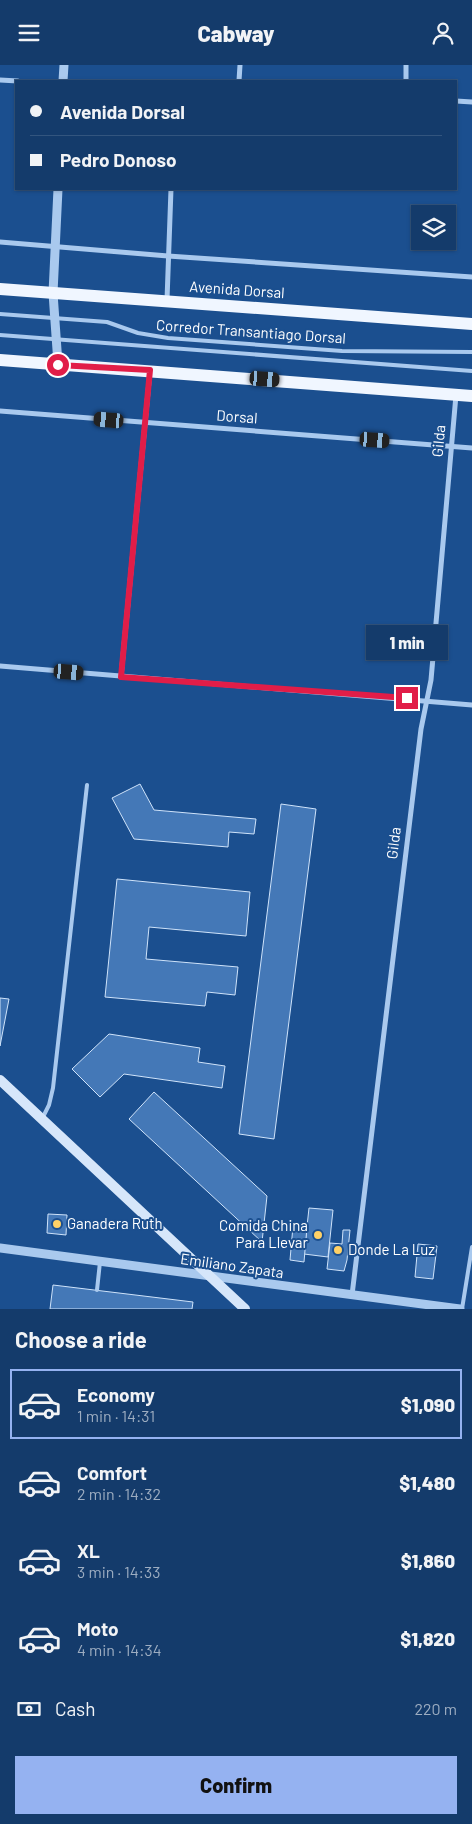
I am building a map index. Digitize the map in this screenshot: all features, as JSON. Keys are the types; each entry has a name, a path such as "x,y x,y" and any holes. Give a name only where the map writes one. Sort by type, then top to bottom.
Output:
{"main road":[{"name":"Avenida Dorsal","path":"0,289 472,324"},
{"path":"0,361 150,370 472,396"},
{"path":"0,1080 245,1309"}],"street":[{"path":"63,80 64,65"},
{"path":"239,80 240,65"},
{"path":"406,65 406,80"},
{"path":"0,80 15,81"},
{"path":"457,101 472,102"},
{"path":"58,190 53,293 58,365"},
{"path":"166,301 171,190"},
{"name":"Avenida Dorsal","path":"0,242 168,256 472,277"},
{"path":"121,677 150,370"},
{"name":"Gilda","path":"352,1295 420,739 430,680 456,394"},
{"name":"Dorsal","path":"0,411 472,448"},
{"path":"0,666 472,705"},
{"name":"Emiliano Zapata","path":"0,1249 461,1309"}],"lane":[{"name":"Corredor Transantiago Dorsal","path":"0,314 106,322 138,333 168,338 342,351 472,352"},
{"name":"Corredor Transantiago Dorsal","path":"0,335 472,371"},
{"path":"42,1119 49,1105 53,1088 87,785"},
{"path":"461,1309 472,1247"},
{"path":"97,1290 100,1262"}],"building":[{"path":"140,784 154,810 256,819 254,834 229,832 228,847 134,839 112,798"},
{"path":"281,804 316,809 274,1139 239,1134"},
{"path":"117,879 250,892 246,936 149,927 146,959 238,967 235,995 207,992 205,1006 105,997"},
{"path":"0,998 9,999 0,1046"},
{"path":"109,1034 200,1048 198,1062 225,1066 222,1088 124,1074 100,1097 72,1069"},
{"path":"154,1092 267,1196 262,1242 129,1119"},
{"name":"Comida China Para Llevar","path":"309,1208 333,1210 328,1257 304,1254"},
{"name":"Ganadera Ruth","path":"48,1214 67,1215 66,1235 47,1233"},
{"path":"293,1226 307,1227 304,1262 290,1260"},
{"name":"Donde La Luz","path":"343,1230 350,1230 344,1271 327,1269 330,1243 342,1244"},
{"path":"418,1244 437,1246 433,1279 415,1277"},
{"path":"53,1285 193,1302 192,1309 50,1309"}],"place":[{"name":"Ganadera Ruth","path":"57,1224"},
{"name":"Comida China Para Llevar","path":"318,1235"},
{"name":"Donde La Luz","path":"338,1250"}],"route":[{"path":"58,365 150,370 121,677 407,698"}]}
